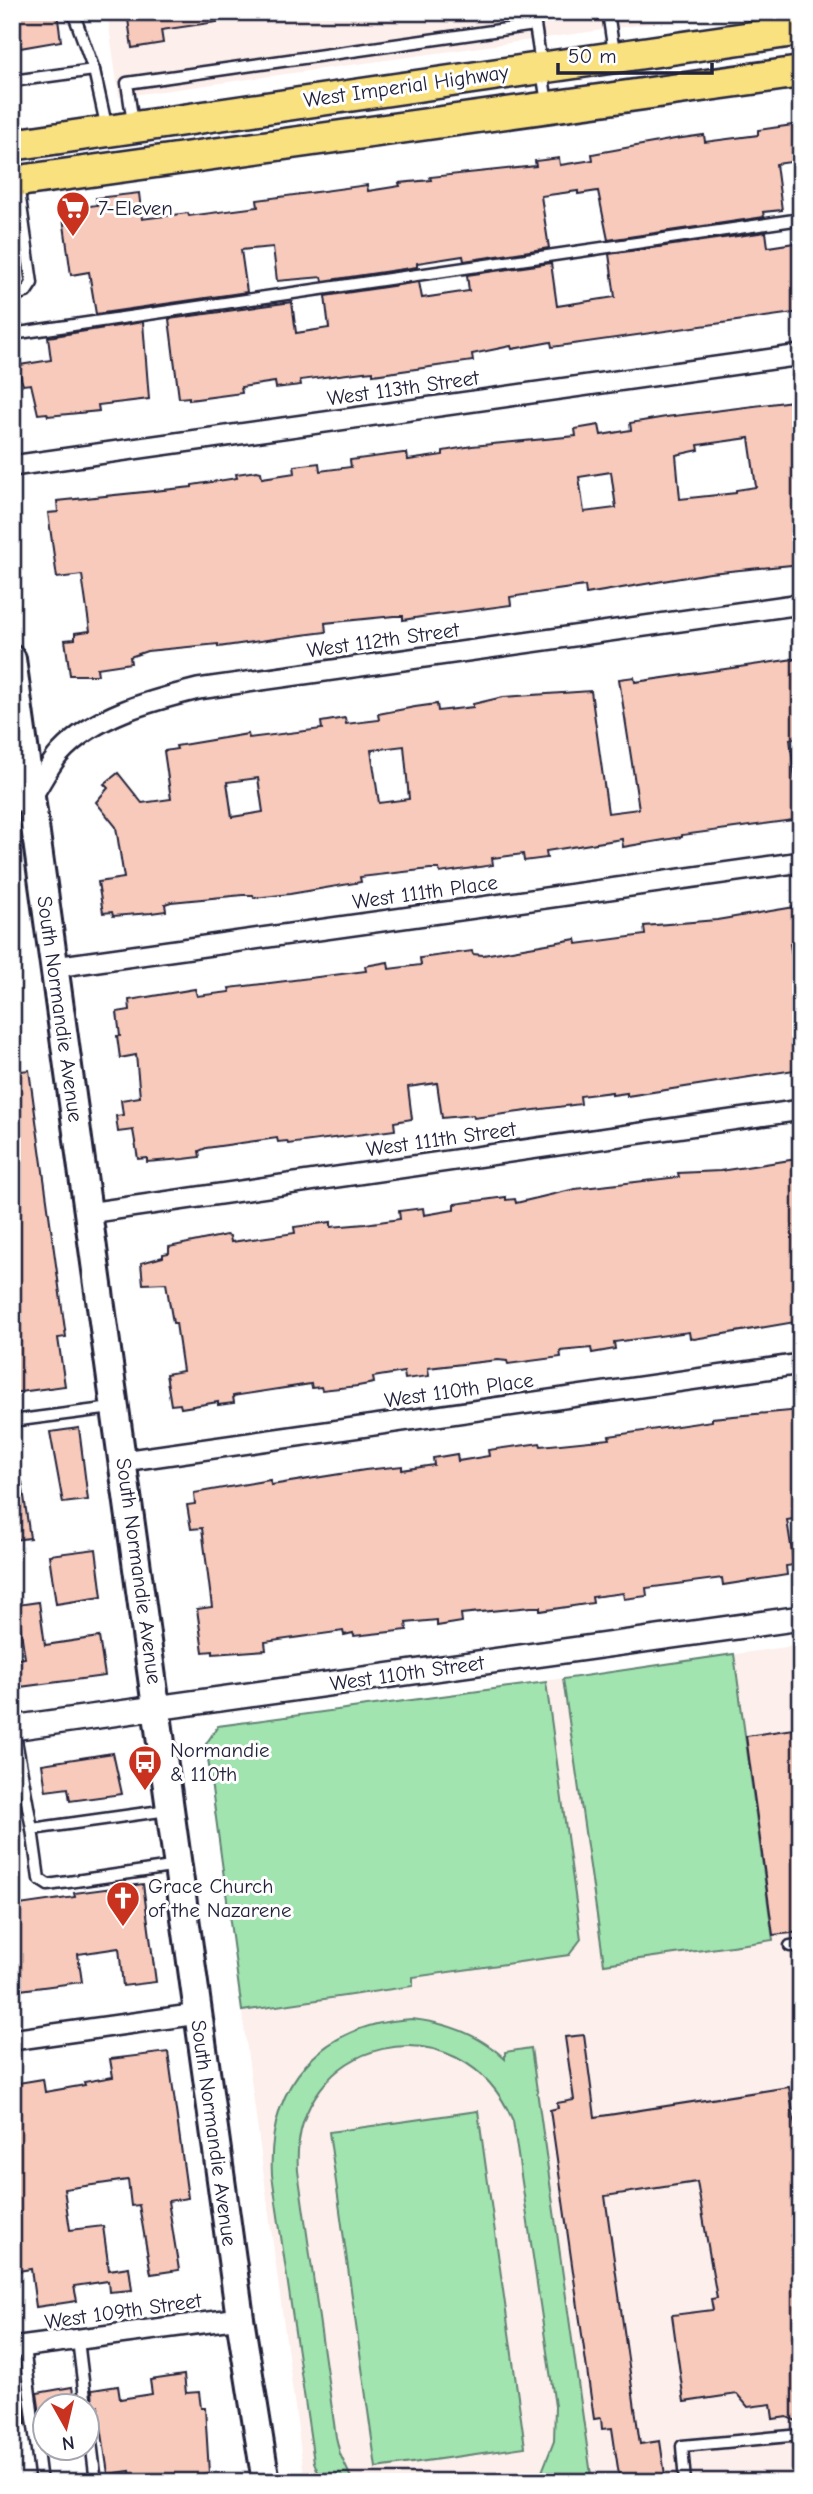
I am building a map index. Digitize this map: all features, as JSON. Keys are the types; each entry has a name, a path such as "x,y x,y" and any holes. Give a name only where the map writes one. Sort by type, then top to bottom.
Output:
{"main road":[{"name":"West Imperial Highway","path":"12,145 801,30"},
{"name":"West Imperial Highway","path":"15,182 801,72"},
{"name":"South Normandie Avenue","path":"12,659 21,801 55,967 240,2318 266,2482"}],"street":[{"name":"West 113th Street","path":"12,466 801,355"},
{"name":"West 112th Street","path":"21,801 59,753 85,733 149,701 198,689 801,604"},
{"name":"West 111th Place","path":"55,967 801,862"},
{"name":"West 111th Street","path":"88,1213 801,1110"},
{"name":"West 110th Place","path":"123,1461 801,1364"},
{"name":"West 110th Street","path":"13,1728 801,1618"},
{"path":"12,2040 198,2014"},
{"name":"West 109th Street","path":"18,2348 240,2318"}],"lane":[{"path":"73,12 94,70 121,128"},
{"path":"608,12 614,56"},
{"path":"121,128 127,83 535,25 547,107"},
{"path":"12,81 94,70"},
{"path":"12,296 26,292 32,283 15,182"},
{"path":"12,334 801,219"},
{"path":"12,1421 116,1407"},
{"path":"13,1728 39,1879 48,1885 178,1866"},
{"path":"32,1829 171,1809"},
{"path":"78,2340 84,2392"},
{"path":"18,2348 41,2482"},
{"path":"685,2482 682,2446 801,2435"},
{"path":"94,2462 96,2482"}],"shaded area":[{"path":"107,12 732,12 119,97"},
{"path":"801,1645 801,2482 305,2482 206,1744 219,1726"}],"green space":[{"path":"734,1654 773,1940 604,1964 563,1679"},
{"path":"546,1682 581,1939 569,1955 413,1977 413,1986 242,2011 206,1744 218,1726"},
{"path":"412,2019 438,2023 474,2036 505,2059 505,2052 531,2048 592,2482 538,2482 554,2441 555,2406 513,2121 488,2082 456,2058 420,2047 383,2049 348,2063 320,2089 303,2125 298,2171 336,2437 340,2454 353,2482 322,2482 314,2462 272,2175 273,2142 279,2113 290,2087 306,2065 326,2047 351,2033 380,2023"},
{"path":"478,2111 525,2447 376,2468 329,2132"}],"building":[{"path":"57,12 61,41 20,48 14,15"},
{"path":"127,12 216,12 217,22 161,30 163,43 132,48"},
{"path":"793,125 798,161 776,164 782,210 763,212 764,217 608,240 598,191 578,194 578,191 541,196 549,248 464,261 463,256 417,263 417,267 323,281 322,277 277,281 273,247 241,250 247,292 96,314 89,272 71,275 62,210 97,205 96,198 139,193 142,219 188,213 189,216 258,207 257,200 367,185 368,191 400,186 399,183 431,180 430,177 536,166 535,161 559,158 560,165 593,160 592,154 675,139 704,135 705,142 758,135 758,130"},
{"path":"766,232 768,247 801,242 801,312 552,347 551,342 512,349 511,346 472,354 473,361 373,375 373,371 300,380 301,385 276,388 275,382 241,387 242,393 189,400 189,397 179,398 169,319 292,302 296,333 329,328 325,296 419,282 422,298 469,291 467,275 551,263 557,306 615,297 609,254"},
{"path":"143,322 149,399 98,405 99,411 48,416 47,413 38,414 31,384 23,385 18,369 20,365 51,360 48,337"},
{"path":"801,400 801,500 796,500 801,564 710,573 586,594 585,586 510,597 511,605 403,620 403,616 394,616 325,623 326,632 218,647 218,644 147,651 130,657 131,663 97,668 98,675 70,675 65,640 75,639 75,633 90,631 82,575 57,578 48,513 58,512 57,501 192,487 237,478 236,474 257,471 261,472 262,478 295,473 294,466 319,463 320,471 351,467 350,460 403,453 407,453 408,460 443,455 443,451 472,446 576,436 575,429 599,425 601,435 631,430 630,423","holes":["749,438 756,487 736,490 736,493 680,499 676,455 699,450 698,445","611,472 616,508 584,512 579,477"]},
{"path":"801,658 801,738 790,739 795,779 801,778 801,819 682,835 623,847 622,839 546,851 547,858 524,861 523,854 492,858 493,865 440,873 439,869 430,869 360,877 361,882 290,894 254,898 253,895 243,895 171,902 165,904 166,911 113,916 112,912 103,913 98,882 124,878 116,827 96,802 108,788 104,784 118,773 142,803 171,799 164,751 177,749 176,746 248,734 249,738 322,729 321,722 345,718 346,724 379,720 378,714 415,707 437,704 438,711 473,707 473,704 503,697 591,691 608,813 639,809 619,679 634,677 635,682","holes":["404,746 409,799 379,803 371,750","258,778 263,812 232,817 227,782"]},
{"path":"801,906 801,943 790,944 801,1010 801,1069 627,1096 627,1093 612,1095 612,1092 580,1096 581,1104 474,1118 473,1115 442,1118 437,1083 408,1087 412,1119 394,1122 395,1130 288,1144 287,1141 278,1142 277,1138 206,1148 199,1151 200,1157 184,1159 147,1162 147,1158 138,1159 133,1130 118,1132 116,1116 123,1115 121,1100 140,1097 136,1055 120,1058 117,1036 120,1036 117,1012 130,1010 129,1000 195,989 197,996 230,992 229,988 366,971 365,966 388,962 389,969 421,965 420,958 472,951 473,954 483,955 576,939 577,944 645,935 644,926 717,920"},
{"path":"29,1070 66,1337 58,1338 65,1386 12,1393 12,1072"},
{"path":"797,1159 801,1186 801,1321 694,1339 690,1338 689,1332 614,1342 615,1349 592,1353 591,1348 560,1351 561,1357 508,1364 507,1361 498,1360 428,1368 429,1376 405,1379 404,1372 373,1377 374,1383 358,1386 322,1390 321,1387 312,1388 311,1384 233,1396 234,1403 218,1405 218,1402 181,1408 180,1404 171,1405 166,1374 183,1371 176,1323 173,1323 166,1283 143,1284 141,1263 163,1257 163,1254 169,1253 169,1247 226,1235 230,1236 231,1242 295,1233 294,1227 331,1222 331,1227 400,1219 399,1211 423,1208 424,1215 454,1210 454,1204 506,1197 506,1200 515,1199 516,1203 575,1189"},
{"path":"801,1410 801,1484 794,1485 799,1518 787,1520 794,1565 786,1566 787,1575 723,1585 722,1578 646,1588 647,1596 624,1599 623,1593 592,1597 593,1603 540,1611 540,1607 531,1607 461,1614 462,1622 437,1626 437,1620 406,1623 407,1630 354,1636 353,1633 344,1635 343,1631 265,1642 266,1650 213,1654 213,1651 203,1652 197,1609 212,1607 202,1528 191,1529 187,1505 195,1504 194,1493 270,1480 271,1485 365,1470 402,1466 402,1470 434,1465 433,1458 457,1454 458,1461 489,1456 488,1450 540,1443 541,1446 610,1439 609,1436 712,1421 712,1418"},
{"path":"79,1428 88,1500 63,1503 50,1432"},
{"path":"22,1482 30,1538 12,1540 12,1483"},
{"path":"96,1549 102,1597 56,1604 49,1555"},
{"path":"39,1602 45,1645 99,1637 105,1676 12,1688 12,1660 25,1658 17,1605"},
{"path":"801,1728 801,1932 773,1935 746,1736"},
{"path":"113,1753 122,1794 70,1801 68,1788 46,1791 42,1764"},
{"path":"143,1884 156,1982 123,1986 119,1948 78,1954 82,1982 12,1991 12,1906 75,1897 74,1893"},
{"path":"584,2035 595,2117 789,2087 801,2166 801,2423 787,2417 773,2419 771,2404 748,2407 737,2394 684,2402 672,2315 713,2310 711,2299 717,2298 697,2182 605,2196 640,2444 660,2441 666,2482 620,2482 612,2428 602,2429 601,2418 594,2419 550,2110 558,2108 557,2103 574,2100 565,2037"},
{"path":"168,2052 188,2198 168,2201 179,2270 151,2274 139,2205 131,2206 128,2180 64,2189 70,2230 103,2226 109,2270 129,2267 132,2290 109,2292 108,2281 74,2286 77,2301 36,2307 31,2269 12,2272 12,2084 43,2079 45,2092 85,2085 84,2082 113,2077 110,2059"},
{"path":"184,2375 186,2393 199,2392 201,2408 205,2408 209,2473 203,2474 204,2482 131,2482 130,2471 108,2474 102,2433 102,2392 92,2390 118,2386 120,2399 152,2394 150,2380"},
{"path":"72,2387 73,2392 43,2392"},
{"path":"22,2395 26,2424 12,2427 12,2396"}],"place":[{"name":"7-Eleven","path":"73,238"},
{"name":"Normandie & 110th","path":"145,1792"},
{"name":"Grace Church of the Nazarene","path":"123,1928"}]}
